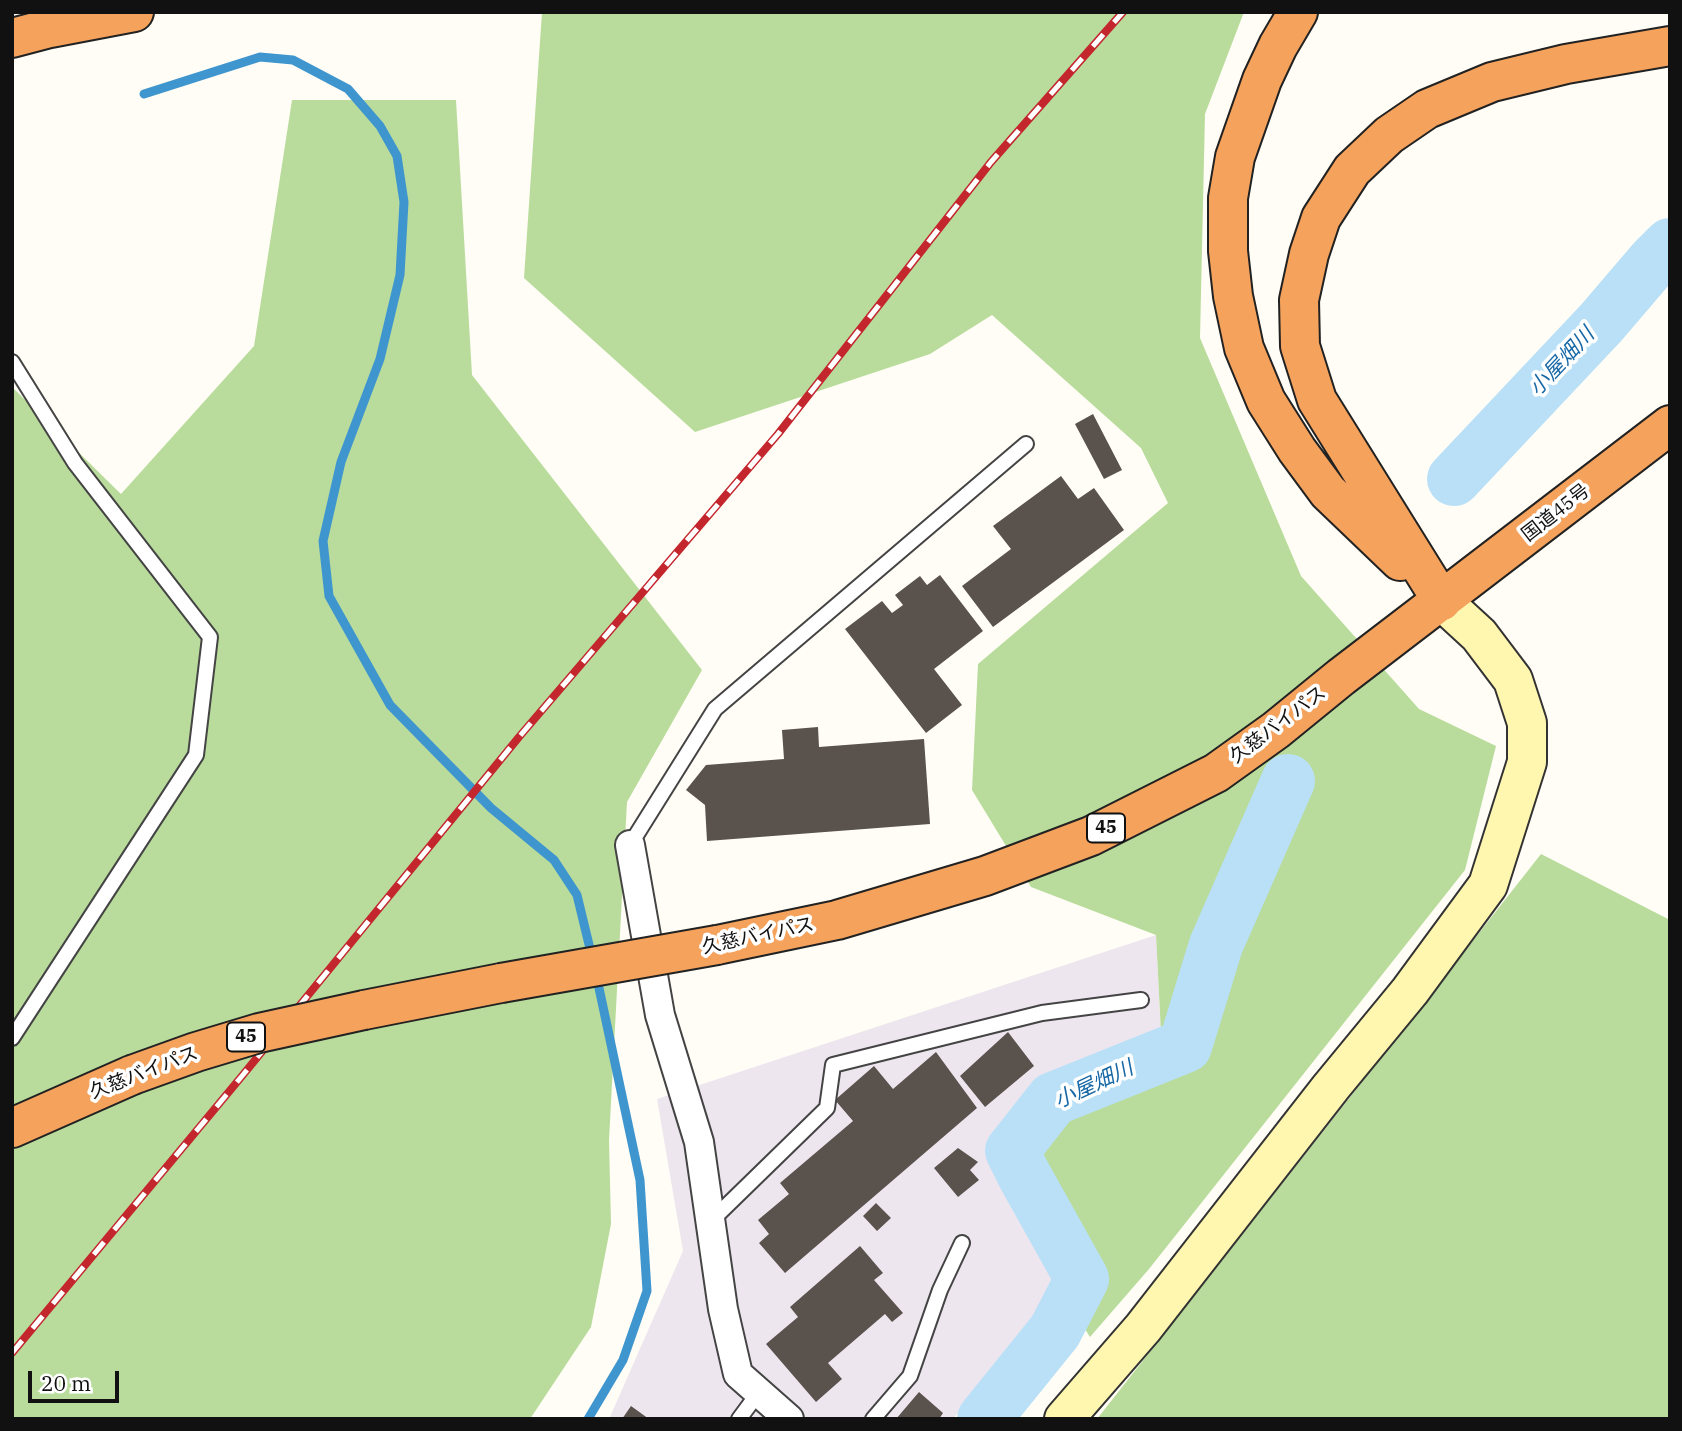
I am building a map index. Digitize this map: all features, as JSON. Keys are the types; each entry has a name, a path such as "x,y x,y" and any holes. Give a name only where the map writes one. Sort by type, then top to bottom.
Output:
{"highway":[{"path":"12,38 134,12"},
{"path":"1298,12 1262,80 1235,157 1228,198 1228,251 1233,296 1244,348 1266,401 1328,492 1442,601"},
{"path":"1442,601 1317,400 1300,346 1299,300 1309,254 1321,218 1352,170 1389,135 1427,108 1492,82 1566,64 1670,46"},
{"name":"国道45号","path":"1442,601 1670,425"},
{"name":"久慈バイパス","path":"14,1123 132,1075 259,1033 500,983 717,945 837,920 985,877 1091,836 1216,773 1276,730 1442,601"}],"street":[{"path":"1064,1419 1143,1328 1331,1087 1410,992 1488,885 1527,761 1527,723 1513,680 1479,635 1442,601"},
{"path":"630,845 660,1015 699,1142 723,1309 738,1374 789,1419"}],"lane":[{"path":"12,362 75,463 210,637 196,755 12,1038"},
{"path":"630,845 715,709 1026,443"},
{"path":"710,1222 827,1108 833,1065 1042,1013 1141,1000"},
{"path":"873,1419 910,1376 940,1290 961,1243"},
{"path":"739,1419 759,1392"}],"shaded area":[{"path":"1156,935 1161,1033 991,1144 1058,1286 953,1419 609,1419 683,1251 657,1099"}],"green space":[{"path":"542,12 1244,12 1205,114 1200,338 1301,576 1419,709 1496,746 1465,870 1149,1269 1090,1337 1058,1286 991,1144 1161,1033 1156,935 1031,887 972,790 978,664 1168,503 1141,448 992,315 930,354 695,432 524,278"},
{"path":"292,100 456,100 472,375 702,670 627,802 609,1140 611,1224 591,1327 530,1419 12,1419 12,387 121,494 254,346"},
{"path":"1541,854 1670,920 1670,1419 1097,1419"}],"building":[{"path":"1093,414 1122,470 1104,479 1075,424"},
{"path":"1061,476 1078,499 1094,488 1124,530 993,627 962,586 1011,549 993,526"},
{"path":"940,575 983,631 934,669 962,705 926,733 845,629 882,601 892,613 903,605 895,595 920,576 927,585"},
{"path":"818,727 819,747 924,739 930,824 707,841 705,805 686,790 706,765 784,759 782,730"},
{"path":"1008,1032 1034,1066 985,1107 960,1076"},
{"path":"936,1052 977,1108 785,1273 759,1243 769,1234 758,1220 789,1194 780,1183 853,1121 835,1100 874,1066 893,1089"},
{"path":"958,1148 978,1162 970,1170 979,1180 958,1197 934,1168"},
{"path":"876,1203 891,1218 877,1231 863,1216"},
{"path":"860,1246 883,1273 874,1280 903,1313 892,1322 885,1314 828,1363 842,1379 816,1402 766,1344 798,1317 790,1307"},
{"path":"919,1392 943,1413 939,1419 896,1419"},
{"path":"631,1406 649,1419 622,1419"}],"waterway":[{"path":"144,94 260,57 293,60 348,89 380,126 397,156 404,202 400,275 380,359 341,462 323,541 329,596 390,705 491,808 554,860 577,895 592,957"},
{"name":"小屋畑川","path":"1454,479 1601,323 1670,245"},
{"name":"小屋畑川","path":"984,1419 1055,1331 1082,1279 1012,1151 1053,1099 1185,1046 1216,945 1288,781"},
{"path":"588,1419 623,1360 647,1291 640,1180 596,974"}],"railway":[{"path":"12,1353 519,737 778,434 991,162 1123,12"}]}
